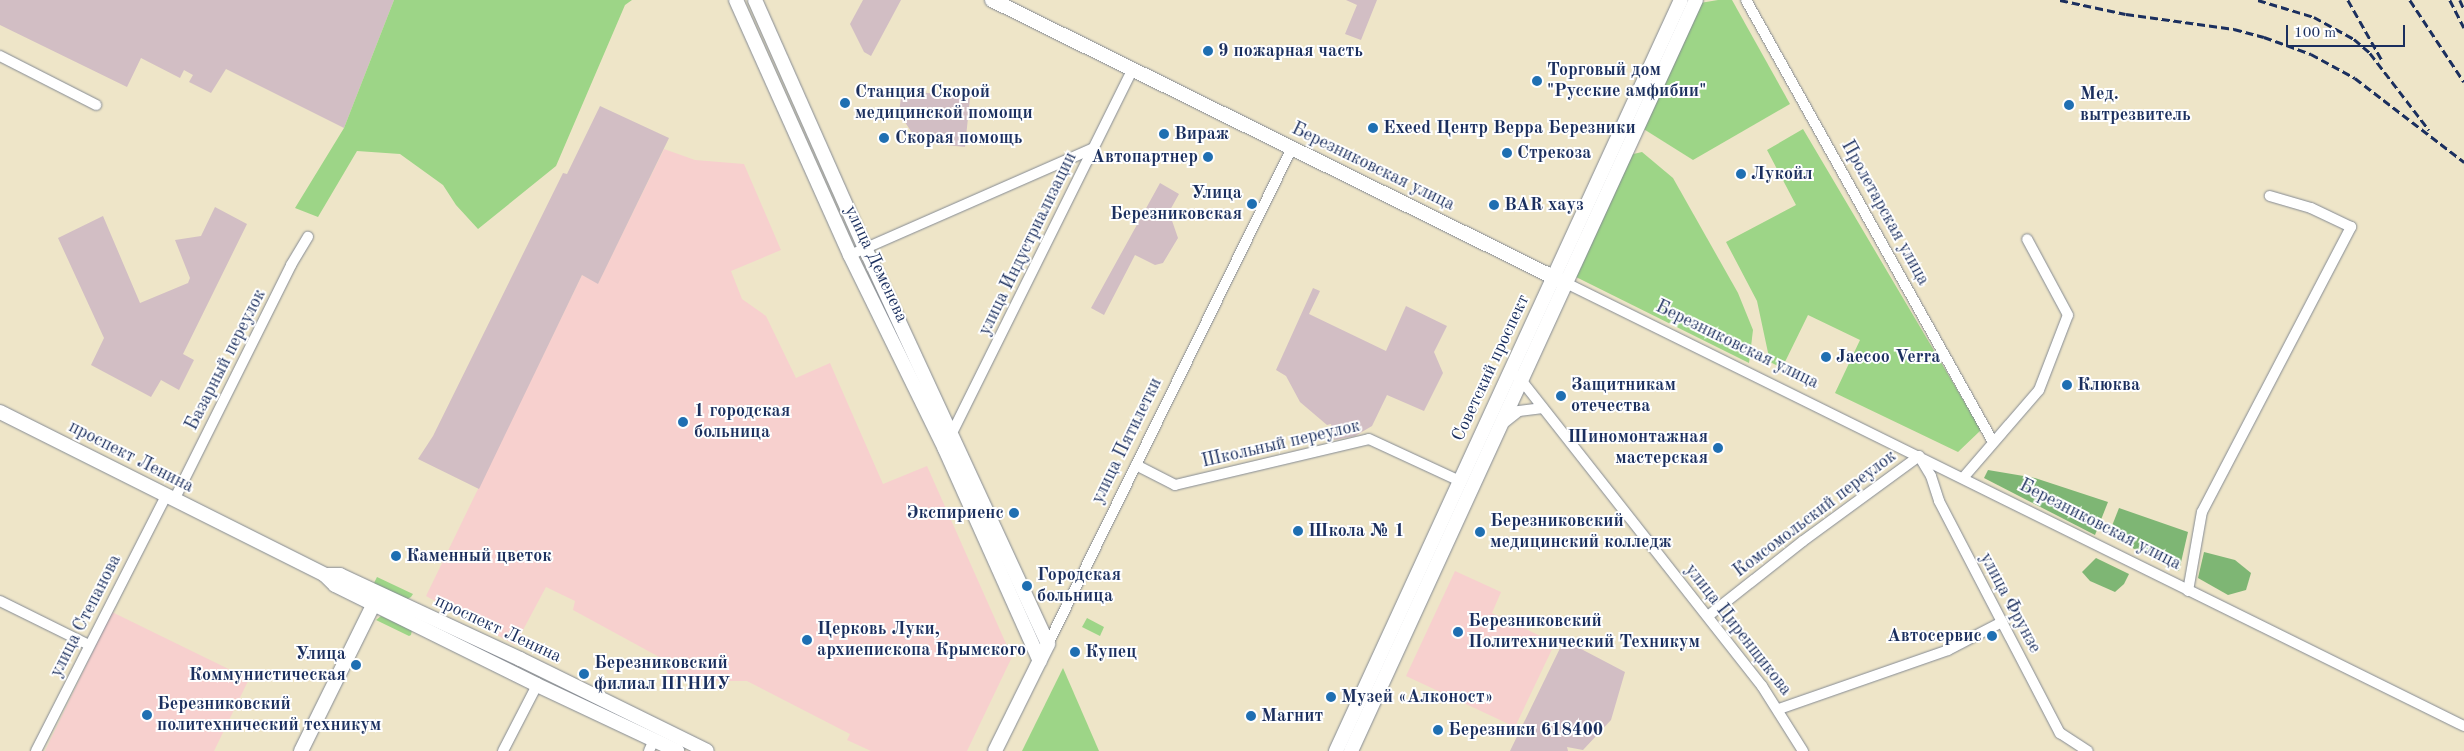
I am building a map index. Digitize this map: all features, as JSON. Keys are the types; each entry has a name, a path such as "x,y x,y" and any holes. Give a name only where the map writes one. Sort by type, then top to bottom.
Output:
{"main road":[{"name":"улица Деменева","path":"736,0 850,255 945,449 985,543 1040,661"},
{"name":"улица Деменева","path":"755,0 866,248 1048,644"},
{"name":"Советский проспект","path":"1343,750 1521,380 1560,280 1681,0"},
{"name":"Советский проспект","path":"1343,750 1460,481 1512,368 1560,280 1696,0"},
{"name":"Березниковская улица","path":"995,1 1560,280"},
{"name":"проспект Ленина","path":"0,412 325,575 335,585 376,599 520,659 707,751"},
{"path":"985,543 999,536"},
{"name":"проспект Ленина","path":"376,599 652,746 677,751"},
{"path":"301,751 376,599"},
{"name":"улица Пятилетки","path":"996,751 1048,644"}],"street":[{"name":"Пролетарская улица","path":"1746,0 1993,442"},
{"path":"0,56 96,105"},
{"name":"улица Индустриализации","path":"952,433 1133,69"},
{"path":"850,255 1094,148"},
{"name":"улица Пятилетки","path":"1048,644 1292,148"},
{"path":"2188,591 2202,512 2351,227 2311,208 2270,196"},
{"name":"Базарный переулок","path":"170,498 308,237"},
{"path":"1963,478 2039,390 2068,315 2027,239"},
{"name":"Березниковская улица","path":"1560,280 2464,726"},
{"name":"улица Циренщикова","path":"1512,368 1708,616 1779,710 1803,751"},
{"path":"1500,426 1519,410 1543,408"},
{"name":"Школьный переулок","path":"1136,465 1175,485 1369,439 1460,481"},
{"name":"Комсомольский переулок","path":"1708,616 1803,541 1919,456"},
{"name":"улица Фрунзе","path":"1919,456 1932,476 1939,502 2060,733 2082,750"},
{"name":"улица Степанова","path":"36,751 89,645 170,498"},
{"path":"0,601 89,645"},
{"path":"1779,710 1948,650 2002,622"},
{"path":"503,751 537,686"}],"shaded area":[{"path":"0,0 394,0 344,128 226,69 211,93 189,82 193,75 184,70 180,78 141,58 127,87 0,25"},
{"path":"863,0 901,0 871,56 864,52 850,24"},
{"path":"1346,0 1377,0 1361,40 1345,34 1357,5"},
{"path":"965,91 973,92 972,98 970,98 965,147 918,142 899,113 901,97 914,98 915,92 965,96"},
{"path":"600,106 669,138 598,284 582,275 479,489 418,459 433,436 563,173 567,174"},
{"name":"1 городская больница","path":"664,149 695,160 744,164 781,250 731,271 742,299 766,316 796,378 830,363 883,484 927,466 1012,657 967,751 871,751 847,740 850,734 747,681 671,681 661,658 573,610 575,601 546,587 515,645 426,596 582,275 598,283"},
{"path":"1160,183 1179,194 1169,212 1178,238 1163,263 1155,265 1135,255 1104,315 1091,308"},
{"path":"215,207 247,224 183,354 194,360 179,390 161,380 151,397 91,365 104,338 58,238 103,216 140,303 188,283 190,278 175,240 201,236"},
{"path":"1313,288 1320,291 1309,314 1386,351 1406,306 1447,326 1434,352 1443,373 1424,411 1387,395 1372,426 1355,436 1334,440 1331,424 1327,425 1300,402 1286,376 1276,370"},
{"name":"Березниковский политехнический техникум","path":"1455,571 1501,592 1492,613 1555,643 1515,727 1406,676"},
{"name":"Березниковский политехнический техникум","path":"112,612 249,679 214,751 45,751"},
{"path":"1564,640 1625,672 1611,720 1583,750 1567,747 1568,751 1510,751"}],"green space":[{"path":"394,0 632,0 625,5 556,166 478,229 456,205 443,185 400,154 357,151 318,217 295,208 344,128"},
{"path":"1732,0 1790,104 1693,160 1642,128 1700,3"},
{"path":"1803,129 1981,430 1958,452 1835,393 1860,340 1808,315 1782,368 1770,362 1757,301 1726,242 1796,205 1767,150"},
{"path":"1642,152 1673,178 1738,293 1753,330 1749,363 1574,276 1629,155"},
{"path":"1988,470 2035,478 2108,502 2095,535 1984,478"},
{"path":"2119,508 2188,532 2179,571 2108,536"},
{"path":"2204,552 2235,560 2251,573 2246,590 2228,595 2198,578"},
{"path":"2096,558 2129,574 2124,584 2115,592 2090,581 2082,572"},
{"path":"377,577 413,594 406,600 373,585"},
{"path":"381,616 412,630 411,635 409,636 376,620"},
{"path":"1087,618 1104,627 1100,636 1082,627"},
{"path":"1063,668 1099,751 1022,751"}],"railway":[{"path":"2060,0 2126,14 2234,29 2264,37 2311,54 2355,78 2464,162"},
{"path":"2258,0 2314,17 2354,39 2370,53 2429,130"},
{"path":"2348,0 2382,60"},
{"path":"2410,0 2464,82"},
{"path":"2450,0 2464,28"},
{"path":"2460,0 2464,9"}],"place":[{"name":"9 пожарная часть","path":"1208,51"},
{"name":"Торговый дом \"Русские амфибии\"","path":"1537,81"},
{"name":"Станция Скорой медицинской помощи","path":"845,103"},
{"name":"Мед. вытрезвитель","path":"2069,105"},
{"name":"Exeed Центр Верра Березники","path":"1373,128"},
{"name":"Вираж","path":"1164,134"},
{"name":"Скорая помощь","path":"884,138"},
{"name":"Стрекоза","path":"1507,153"},
{"name":"Автопартнер","path":"1208,157"},
{"name":"Лукойл","path":"1741,174"},
{"name":"Улица Березниковская","path":"1252,204"},
{"name":"BAR хауз","path":"1494,205"},
{"name":"Jaecoo Verra","path":"1826,357"},
{"name":"Клюква","path":"2067,385"},
{"name":"Защитникам отечества","path":"1561,396"},
{"name":"1 городская больница","path":"683,422"},
{"name":"Шиномонтажная мастерская","path":"1718,448"},
{"name":"Экспириенс","path":"1014,513"},
{"name":"Школа № 1","path":"1298,531"},
{"name":"Березниковский медицинский колледж","path":"1480,532"},
{"name":"Каменный цветок","path":"396,556"},
{"name":"Городская больница","path":"1027,586"},
{"name":"Березниковский Политехнический Техникум","path":"1458,632"},
{"name":"Автосервис","path":"1992,636"},
{"name":"Церковь Луки, архиепископа Крымского","path":"807,640"},
{"name":"Купец","path":"1075,652"},
{"name":"Улица Коммунистическая","path":"356,665"},
{"name":"Березниковский филиал ПГНИУ","path":"584,674"},
{"name":"Музей «Алконост»","path":"1331,697"},
{"name":"Березниковский политехнический техникум","path":"147,715"},
{"name":"Магнит","path":"1251,716"},
{"name":"Березники 618400","path":"1438,730"}]}
